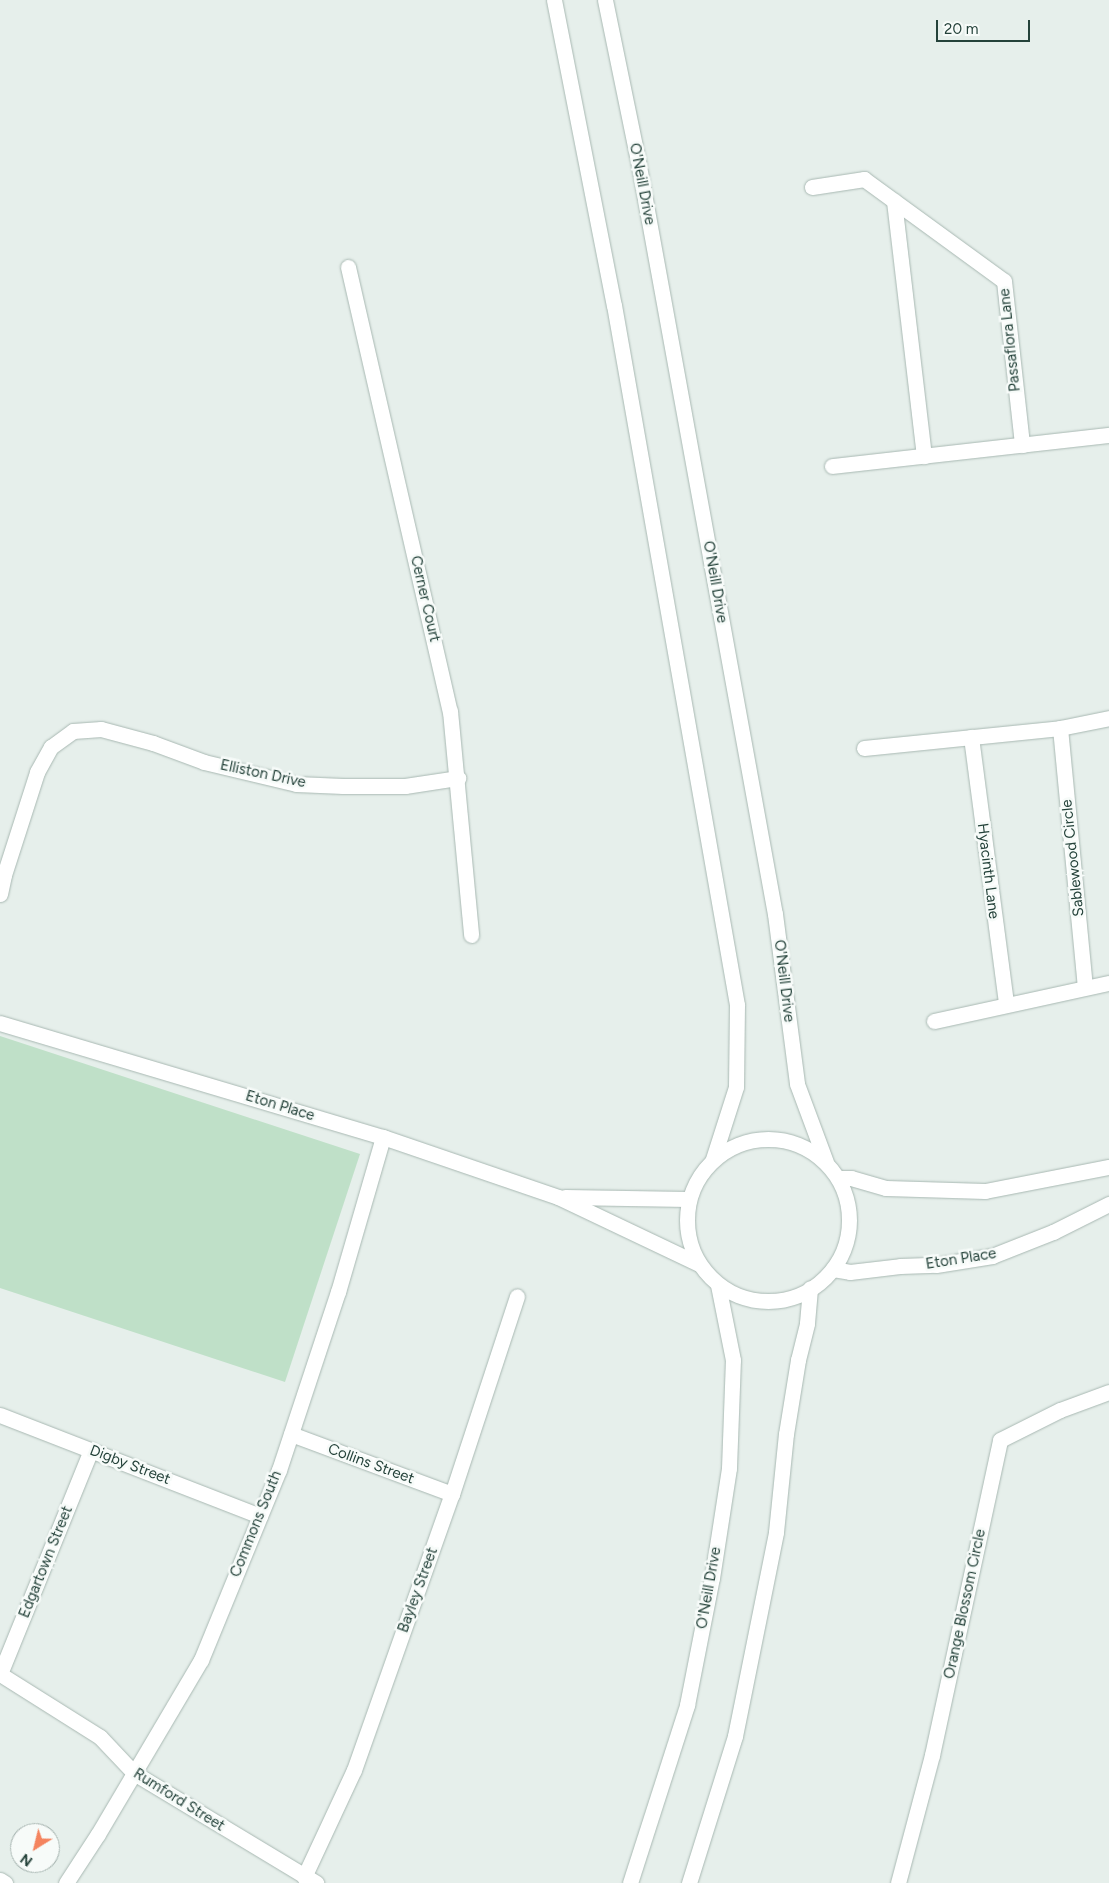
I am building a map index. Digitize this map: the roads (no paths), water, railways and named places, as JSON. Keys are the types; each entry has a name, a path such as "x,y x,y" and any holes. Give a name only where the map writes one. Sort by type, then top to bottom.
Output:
{"street":[{"name":"O'Neill Drive","path":"554,0 614,305 737,1004 736,1086 713,1159"},
{"name":"O'Neill Drive","path":"605,0 639,166 775,914 797,1084 826,1162 838,1178 848,1205 850,1223 846,1246 833,1269 817,1286 780,1301 765,1302 741,1297 718,1285 699,1264 692,1250 686,1222 688,1199 700,1174 713,1159 737,1144 762,1138 796,1144 826,1162"},
{"name":"Passaflora Lane","path":"812,187 864,179 1004,280 1022,445"},
{"path":"894,201 924,456"},
{"name":"Cerner Court","path":"348,267 450,711 458,778 471,935"},
{"path":"832,466 1109,435"},
{"path":"864,748 1060,728 1109,718"},
{"name":"Sablewood Circle","path":"1060,728 1085,987"},
{"name":"Elliston Drive","path":"0,894 4,875 37,772 51,747 73,732 101,729 152,743 204,762 296,784 405,786 458,778"},
{"name":"Hyacinth Lane","path":"971,737 1006,1004"},
{"path":"934,1021 1109,983"},
{"name":"Eton Place","path":"0,1023 383,1137 558,1197 699,1264"},
{"name":"Commons South","path":"66,1883 201,1660 260,1516 291,1434 338,1292 383,1137"},
{"path":"838,1178 850,1178 886,1188 985,1191 1109,1167"},
{"name":"Eton Place","path":"558,1197 688,1199"},
{"name":"Eton Place","path":"833,1269 850,1272 900,1266 936,1265 992,1256 1052,1232 1109,1204"},
{"name":"O'Neill Drive","path":"630,1883 687,1704 712,1578 729,1468 733,1360 718,1285"},
{"path":"689,1883 735,1736 776,1532 786,1434 798,1360 807,1322 810,1288"},
{"name":"Bayley Street","path":"310,1880 354,1770 452,1494 517,1296"},
{"name":"Orange Blossom Circle","path":"898,1883 932,1755 1000,1440 1060,1410 1109,1392"},
{"name":"Digby Street","path":"0,1415 260,1516"},
{"name":"Collins Street","path":"291,1434 452,1494"},
{"name":"Edgartown Street","path":"0,1674 91,1450"},
{"name":"Rumford Street","path":"0,1674 100,1738 134,1773 310,1880"},
{"path":"0,1880 4,1883"}]}
